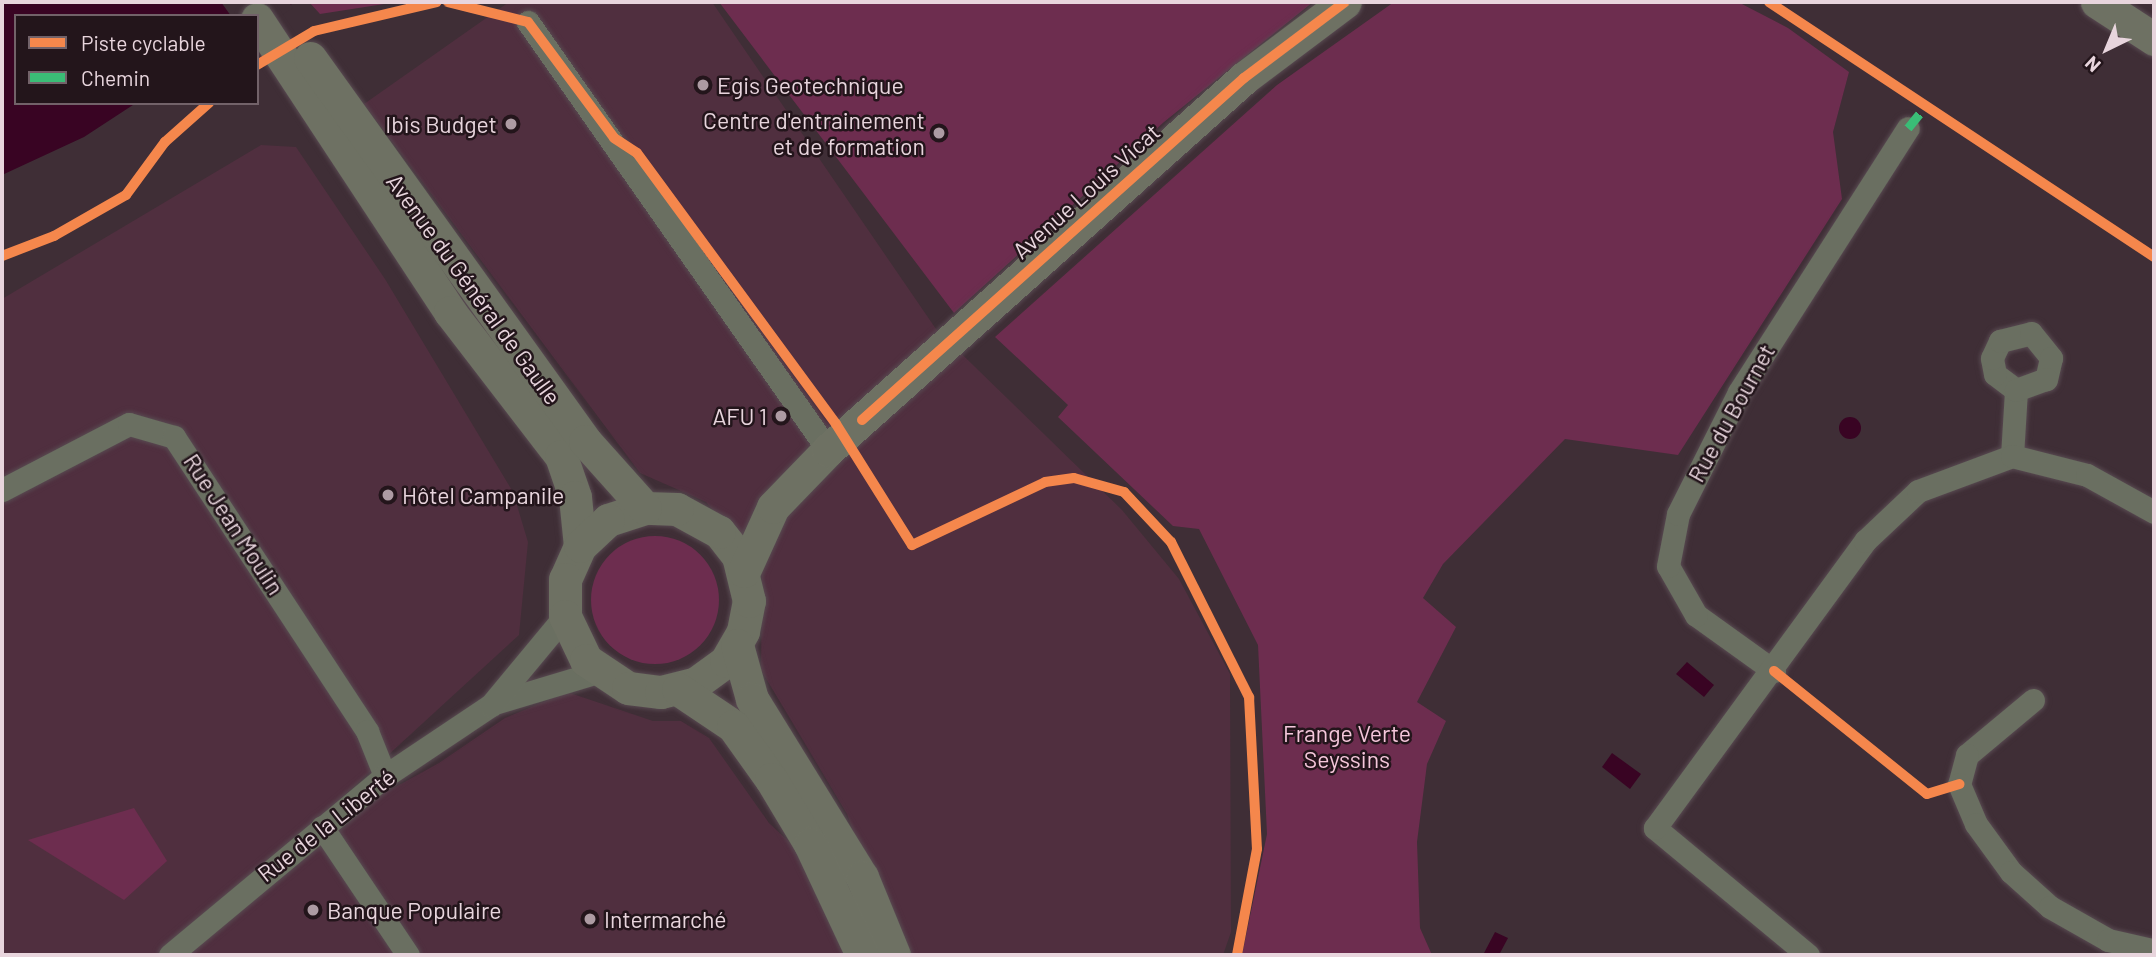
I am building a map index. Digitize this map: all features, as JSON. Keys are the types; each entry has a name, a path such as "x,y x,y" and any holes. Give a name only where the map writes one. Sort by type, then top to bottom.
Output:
{"main road":[{"path":"272,2 305,68 442,301 561,456 575,497 580,546"},
{"name":"Avenue Louis Vicat","path":"773,507 828,450 1234,87 1345,2"},
{"path":"2097,2 2154,39"},
{"path":"259,20 305,68"},
{"name":"Avenue du Général de Gaulle","path":"305,68 585,441 645,508"},
{"path":"706,522 773,507"},
{"path":"744,571 773,507"},
{"path":"645,508 677,509 706,522 729,543 744,571 747,617 737,645 712,673 678,690 628,688 598,672 576,647 565,616 565,579 580,546 608,520 645,508"},
{"path":"737,645 752,699 862,877 894,955"},
{"path":"678,690 733,726 771,779 816,854 862,955"}],"street":[{"path":"528,22 614,138 828,450"},
{"name":"Rue du Bournet","path":"1773,671 1696,615 1668,566 1678,514 1739,391 1908,128"},
{"path":"2012,456 2016,390"},
{"name":"Rue Jean Moulin","path":"2,490 129,425 174,437 367,732 385,776"},
{"path":"1808,955 1656,828 1773,671 1865,541 1918,491 2012,456 2087,475 2154,512"},
{"name":"Rue de la Liberté","path":"170,955 385,776 491,705 565,616"},
{"name":"Rue de la Liberté","path":"491,705 598,672"},
{"path":"2034,700 1967,755 1959,784 1976,824 2011,872 2050,907 2108,940 2152,950"},
{"path":"322,827 408,955"}],"shaded area":[{"path":"2,2 295,2 259,25 259,14 14,14 14,105 133,105 84,137 2,175"},
{"path":"509,2 712,2 936,329 1122,510 1179,579 1230,674 1231,932 1223,955 896,955 847,814 761,670 762,569 706,502 640,473 364,104"},
{"path":"261,145 296,147 385,279 513,492 528,542 519,635 290,845 439,763 505,718 567,692 653,721 681,721 709,738 769,823 816,867 844,955 2,955 2,299"},
{"path":"1846,417 1854,417 1861,424 1861,432 1854,439 1846,439 1839,432 1839,424"},
{"path":"1687,662 1714,685 1704,697 1676,674"},
{"path":"1612,753 1641,774 1630,789 1602,767"},
{"path":"1495,932 1508,938 1499,955 1483,955"}],"green space":[{"path":"309,2 397,2 320,14"},
{"path":"719,2 1313,2 1164,122 954,313"},
{"name":"Frange Verte Seyssins","path":"1394,2 1738,2 1788,28 1849,72 1833,132 1842,199 1678,455 1565,439 1443,564 1423,598 1456,627 1417,702 1446,721 1427,764 1417,842 1420,928 1432,955 1242,955 1267,834 1258,645 1199,529 1173,526 1058,417 1068,405 995,337 1277,85"},
{"path":"655,536 679,541 700,555 714,576 719,600 714,624 700,645 679,659 655,664 631,659 610,645 596,624 591,600 596,576 610,555 631,541"},
{"path":"134,808 167,861 124,900 28,840"}],"pier":[{"path":"221,2 289,2 293,8 259,29 259,14 230,14"}],"marked path":[{"path":"1908,128 1926,106"}],"cycle path":[{"path":"259,64 314,31 437,2"},
{"path":"448,2 528,22 614,138 637,153 836,424 912,545 1045,482 1074,478 1124,492 1171,542 1249,697 1257,849 1237,955"},
{"path":"862,420 1244,78 1345,2"},
{"path":"1769,2 2154,257"},
{"path":"2,256 54,236 126,195 165,142 207,105"},
{"path":"1774,671 1927,794 1959,784"}],"place":[{"name":"Egis Geotechnique","path":"703,85"},
{"name":"Ibis Budget","path":"511,124"},
{"name":"Centre d'entrainement et de formation","path":"939,133"},
{"name":"AFU 1","path":"781,416"},
{"name":"Hôtel Campanile","path":"388,495"},
{"name":"Banque Populaire","path":"313,910"},
{"name":"Intermarché","path":"590,919"}]}
